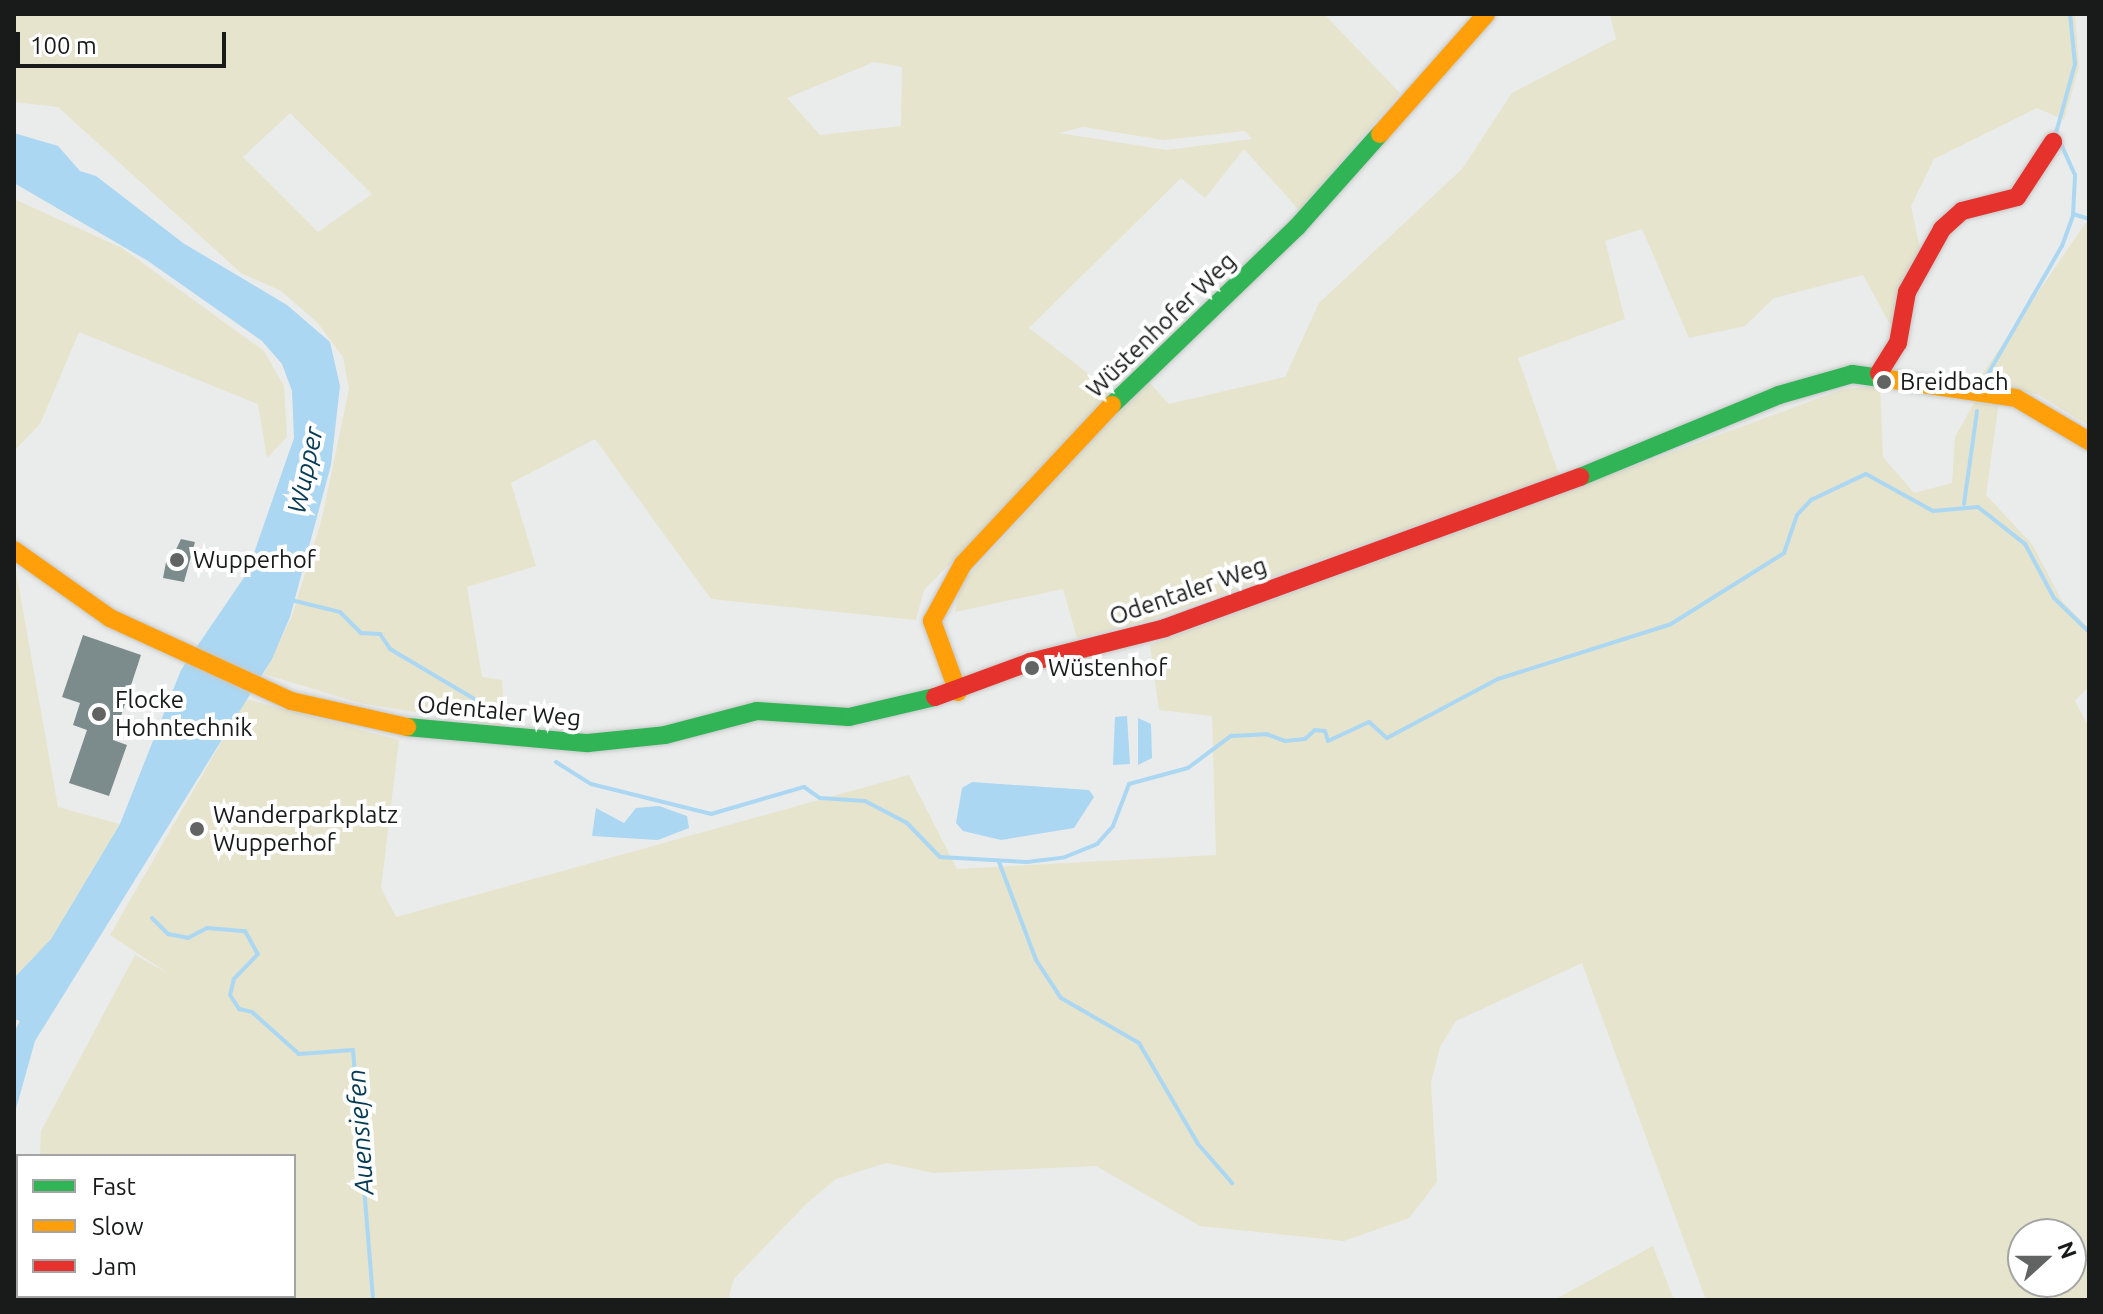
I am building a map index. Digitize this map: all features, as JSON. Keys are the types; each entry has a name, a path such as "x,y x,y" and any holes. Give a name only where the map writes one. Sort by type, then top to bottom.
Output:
{"main road":[{"name":"Wüstenhofer Weg","path":"958,692 932,621 963,564 1097,420 1297,227 1486,14"},
{"path":"1879,373 1898,343 1907,292 1942,229 1962,211 2017,197 2053,142"},
{"name":"Odentaler Weg","path":"14,550 110,618 176,652 272,693 392,726 588,743 665,735 757,711 876,716 958,692 1030,662 1165,628 1648,452 1779,395 1852,374 1879,373 2016,398 2089,441"}],"shaded area":[{"path":"14,14 1324,14 1400,93 1299,210 1244,149 1205,198 1181,178 1029,328 1116,395 924,590 916,620 711,599 595,439 511,483 536,566 467,587 482,677 502,680 505,727 360,703 264,674 292,616 322,518 349,389 343,357 317,322 281,291 241,273 58,107 14,102","holes":["874,62 902,67 901,126 820,135 787,98","290,113 372,194 318,232 243,157","1083,127 1164,140 1245,131 1252,139 1167,150 1059,133"]},
{"path":"1610,14 2075,14 2079,67 2064,120 2037,108 1934,159 1911,206 1923,263 1892,328 1863,275 1774,298 1745,326 1689,338 1642,229 1605,241 1625,319 1518,358 1559,475 1147,621 1077,638 1063,589 955,612 960,585 1147,380 1169,404 1285,377 1319,303 1462,169 1512,93 1616,39"},
{"path":"14,199 122,248 264,351 284,386 287,437 267,458 258,404 79,332 40,424 14,451"},
{"path":"2089,218 2089,426 2039,395 1978,380"},
{"path":"1880,386 1883,457 1914,493 1952,483 1955,437 1979,394 1999,401 1986,495 2032,544 2062,601 2089,628 2089,686 2075,701 2089,727 2089,1300 1706,1300 1582,963 1456,1021 1440,1047 1431,1082 1437,1182 1409,1218 1344,1241 1200,1226 1096,1166 934,1173 886,1163 836,1179 806,1204 734,1279 728,1300 39,1300 296,1298 296,1154 40,1154 41,1131 135,955 169,974 110,935 246,699 399,740 381,888 396,917 909,775 957,869 1216,855 1212,716 1159,710 1150,645 1844,389"},
{"path":"14,560 58,807 120,824 51,939 14,978"},
{"path":"1653,1246 1674,1300 1554,1300"}],"water":[{"name":"Wupper","path":"14,133 58,146 80,171 96,176 183,243 287,305 330,342 340,386 331,465 290,617 272,659 35,1041 14,1116 14,1032 20,1021 14,1019 14,978 51,939 120,824 181,670 247,573 294,438 292,391 282,364 262,341 148,261 14,183"},
{"path":"1127,716 1130,764 1113,765 1115,717"},
{"path":"1138,718 1151,724 1152,758 1138,765"},
{"path":"972,782 1089,790 1094,797 1074,828 1001,840 963,831 956,823 962,788"},
{"path":"659,806 687,816 689,828 658,840 592,836 596,808 624,823 636,808"}],"building":[{"name":"Wupperhof","path":"181,539 195,542 184,582 163,578 167,557 172,558"},
{"name":"Flocke Hohntechnik","path":"83,635 141,655 113,740 127,745 109,796 69,783 87,730 73,725 80,703 62,697"}],"waterway":[{"path":"1988,374 2062,246 2073,215 2075,175 2056,133 2075,64 2070,14"},
{"path":"2073,214 2089,219"},
{"path":"1964,504 1977,411"},
{"path":"556,762 591,784 711,814 804,787 820,798 865,801 907,823 940,857 1027,862 1065,857 1097,844 1113,826 1129,784 1188,768 1231,736 1266,734 1285,741 1305,739 1315,730 1325,731 1328,741 1369,722 1387,738 1498,679 1671,624 1784,553 1797,515 1811,500 1866,474 1933,511 1978,507 2025,544 2054,598 2089,632"},
{"path":"291,600 340,612 361,633 380,634 390,649 510,720"},
{"path":"999,862 1036,960 1061,998 1139,1043 1198,1144 1232,1183"},
{"name":"Auensiefen","path":"152,918 168,934 188,938 207,928 245,931 258,954 234,979 230,995 239,1009 252,1012 299,1054 353,1050 373,1300"}],"traffic: fast":[{"path":"1112,405 1297,227 1380,134"},
{"path":"1580,477 1779,395 1852,374 1881,378"},
{"path":"407,727 588,743 665,735 757,711 849,717 935,697"}],"traffic: slow":[{"path":"1380,134 1486,14"},
{"path":"1881,378 2016,398 2089,441"},
{"path":"958,692 932,621 963,564 1112,405"},
{"path":"14,550 110,618 291,701 407,727"}],"traffic: jam":[{"path":"1879,373 1898,343 1907,292 1942,229 1962,211 2017,197 2053,142"},
{"path":"935,697 1030,662 1165,628 1580,477"}],"place":[{"name":"Breidbach","path":"1884,382"},
{"name":"Wupperhof","path":"177,560"},
{"name":"Wüstenhof","path":"1032,668"},
{"name":"Flocke Hohntechnik","path":"99,714"},
{"name":"Wanderparkplatz Wupperhof","path":"197,829"}]}
